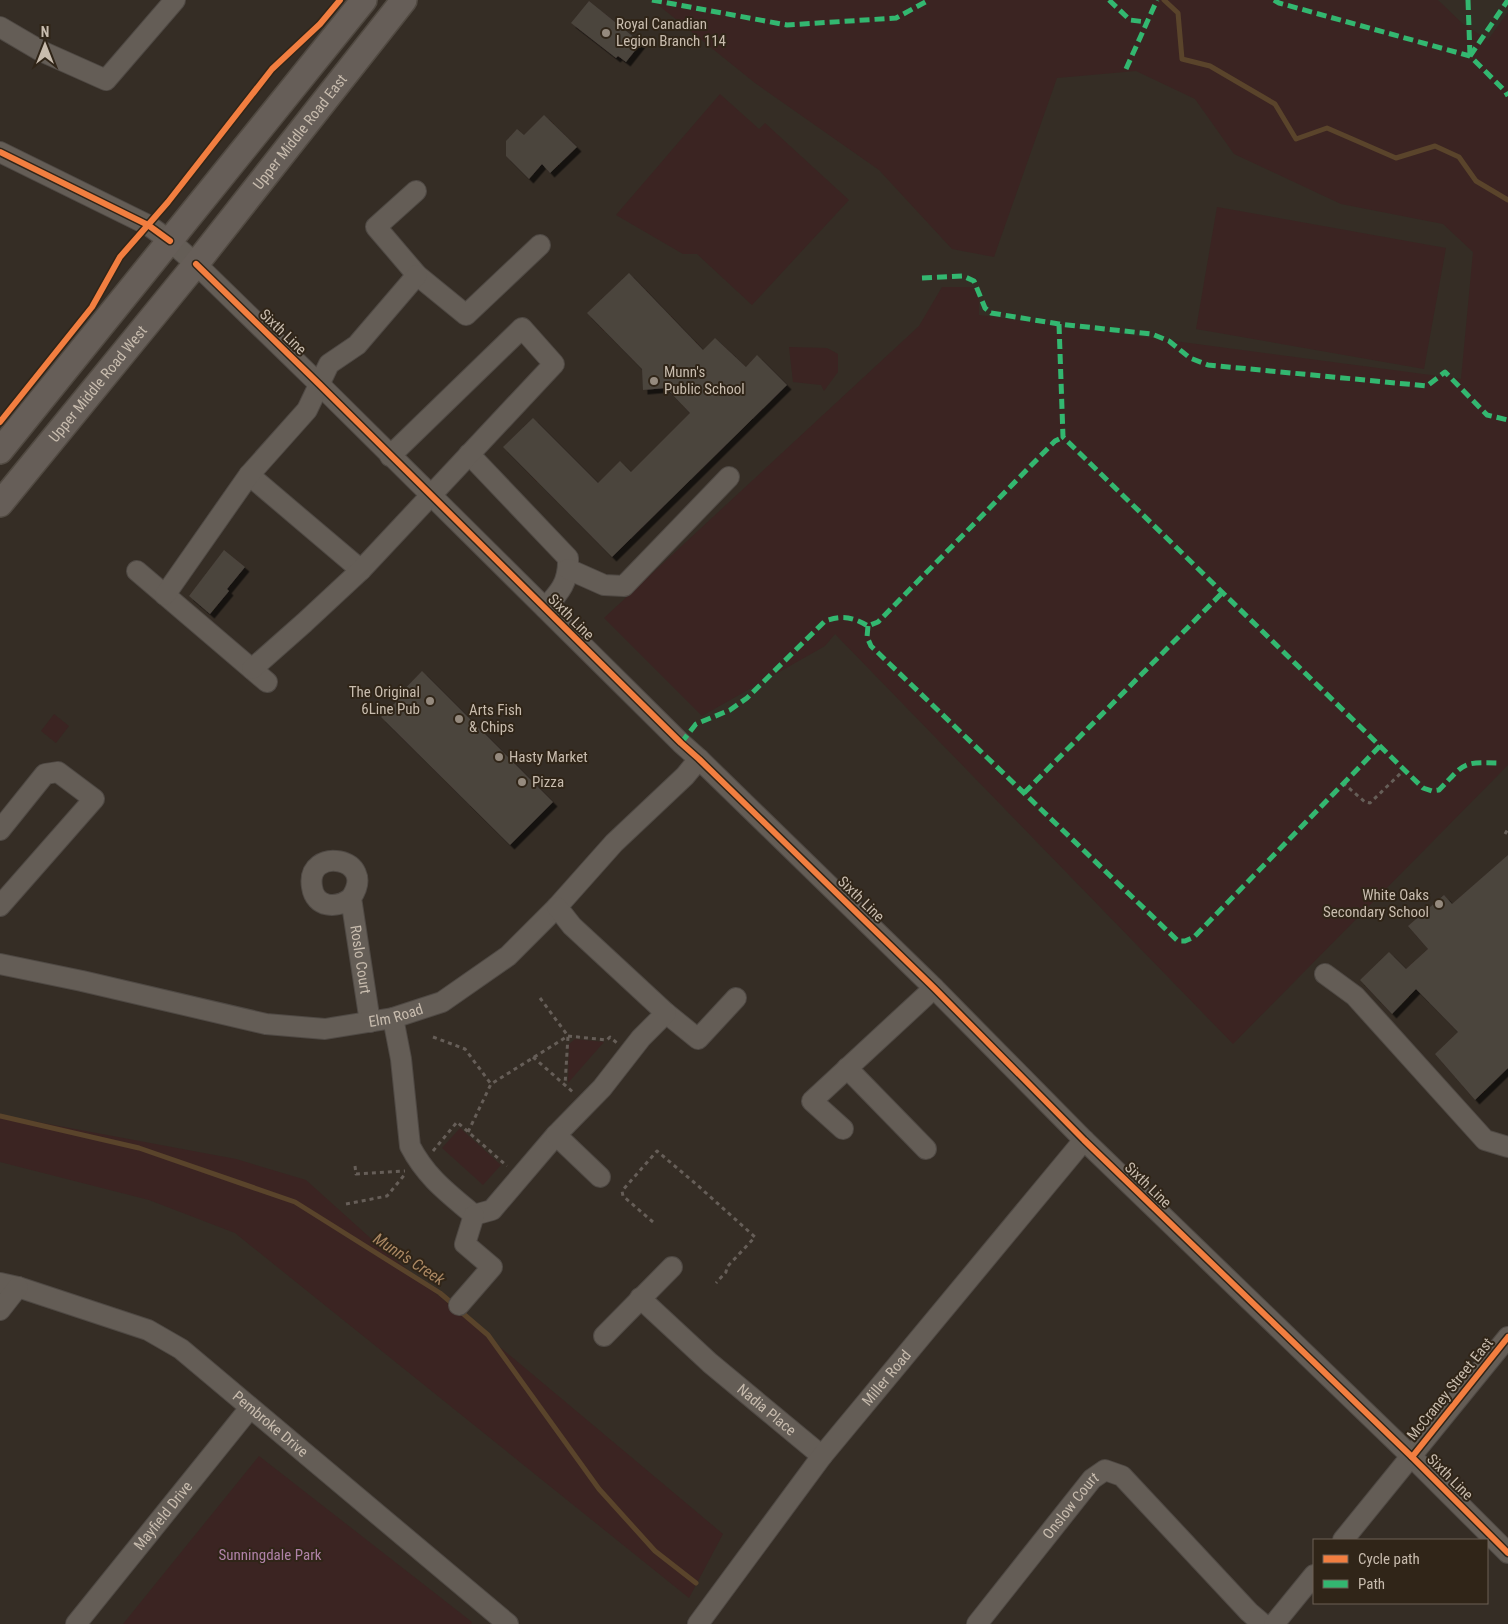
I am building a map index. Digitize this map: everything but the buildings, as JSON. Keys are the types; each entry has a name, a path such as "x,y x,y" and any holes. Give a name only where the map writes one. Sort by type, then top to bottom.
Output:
{"main road":[{"path":"0,451 364,0"},
{"name":"Upper Middle Road East","path":"196,264 404,0"},
{"name":"Upper Middle Road West","path":"0,504 196,264"}],"street":[{"path":"0,27 41,51 106,80 175,0"},
{"name":"Sixth Line","path":"0,152 148,225 196,264 674,736 934,988 1084,1140 1412,1457 1508,1553"},
{"path":"416,191 376,227 416,275 466,315 540,245"},
{"path":"165,595 249,475 307,410 329,364 357,344 416,275"},
{"path":"137,571 259,676 304,623 361,570 554,364 522,328 390,456"},
{"path":"469,454 568,558 568,569 561,592 545,608"},
{"path":"249,475 361,570"},
{"path":"568,569 604,585 624,586 729,477"},
{"name":"Elm Road","path":"0,964 82,980 266,1024 325,1029 393,1018 442,1002 508,956 557,907 614,843 685,776 699,759"},
{"path":"0,830 45,774 58,772 94,799 0,906"},
{"name":"Roslo Court","path":"351,898 370,1022"},
{"path":"557,907 572,926 666,1013 698,1039 736,998"},
{"path":"1325,974 1355,996 1485,1140 1508,1147"},
{"path":"843,1129 812,1101 934,988"},
{"path":"474,1215 492,1210 556,1135 602,1088 641,1038 666,1013"},
{"path":"393,1018 401,1059 410,1146 434,1182 474,1215"},
{"path":"847,1068 926,1149"},
{"path":"556,1135 600,1177"},
{"name":"Miller Road","path":"698,1624 822,1456 1084,1140"},
{"path":"459,1306 492,1267 465,1244 474,1215"},
{"path":"604,1336 672,1267"},
{"path":"0,1310 9,1285"},
{"name":"Pembroke Drive","path":"9,1285 148,1330 181,1349 508,1624"},
{"name":"Nadia Place","path":"640,1298 710,1363 822,1456"},
{"name":"McCraney Street East","path":"1344,1539 1508,1337"},
{"name":"Mayfield Drive","path":"76,1624 250,1408"},
{"name":"Onslow Court","path":"977,1624 1092,1479 1105,1470 1122,1476 1249,1612 1263,1624"},
{"path":"1274,1624 1313,1576"}],"path":[{"path":"1343,784 1365,802 1370,803 1404,770"},
{"path":"1505,834 1508,829"},
{"path":"540,998 568,1036 565,1086"},
{"path":"468,1132 491,1084 568,1036 607,1040 610,1037 629,1054"},
{"path":"433,1037 465,1049 491,1084"},
{"path":"533,1058 586,1104"},
{"path":"422,1165 457,1122 520,1177"},
{"path":"653,1222 623,1196 622,1191 657,1151 755,1237 727,1267 726,1272 716,1283"},
{"path":"346,1204 387,1196 408,1171 356,1174 355,1166"}],"green space":[{"path":"652,0 1438,0 1463,24 1488,40 1508,12 1508,765 1233,1044 835,634 825,646 702,716 604,618 919,326 942,287 979,287 979,315 1461,379 1473,252 1443,224 1341,204 1234,154 1195,99 1136,71 1057,78 994,257 952,249 879,170 755,83"},
{"path":"720,94 759,129 765,123 849,200 752,305 697,254 683,254 616,215"},
{"path":"1217,207 1446,248 1424,369 1196,329"},
{"path":"789,347 827,348 838,354 838,372 824,391 821,385 793,382"},
{"path":"54,714 69,726 56,743 41,731"},
{"path":"575,1039 604,1042 568,1083 569,1044"},
{"path":"0,1115 236,1159 306,1180 377,1244 723,1534 689,1598 235,1233 149,1200 0,1162"},
{"path":"460,1128 501,1165 483,1185 442,1148"},
{"name":"Sunningdale Park","path":"259,1456 472,1622 471,1624 123,1624"}],"waterway":[{"path":"1164,0 1178,13 1182,59 1210,66 1275,104 1296,139 1327,128 1396,158 1435,146 1459,157 1476,181 1508,200"},
{"name":"Munn's Creek","path":"0,1116 139,1148 295,1202 440,1293 454,1305"},
{"name":"Munn's Creek","path":"460,1311 488,1335 599,1489 655,1551 696,1583"}],"marked path":[{"path":"652,0 787,25 896,18 929,0"},
{"path":"1109,0 1130,20 1146,22"},
{"path":"1126,69 1157,0"},
{"path":"1274,0 1279,3 1470,56 1508,96"},
{"path":"1468,0 1470,56"},
{"path":"1470,56 1508,0"},
{"path":"922,278 963,276 974,281 985,308 991,313 1059,324 1152,334 1169,341 1190,358 1208,365 1427,386 1445,372 1487,415 1508,420"},
{"path":"1059,324 1063,437 1423,788 1432,791 1439,790 1460,769 1471,764 1501,763"},
{"path":"681,743 696,724 730,710 747,698 825,621 847,618 868,626 878,622 1055,441 1063,437"},
{"path":"1024,793 1222,593"},
{"path":"868,626 867,637 871,646 1178,941 1185,941 1194,937 1380,746"}],"cycle path":[{"path":"0,422 92,307 120,257 168,202 272,69 320,24 340,0"},
{"path":"0,152 148,225 170,241"},
{"path":"196,264 681,743 934,988 1084,1140 1412,1457 1508,1553"},
{"path":"1412,1457 1508,1337"}],"place":[{"name":"Royal Canadian Legion Branch 114","path":"606,33"},
{"name":"Munn's Public School","path":"654,381"},
{"name":"The Original 6Line Pub","path":"430,701"},
{"name":"Arts Fish & Chips","path":"459,719"},
{"name":"Hasty Market","path":"499,757"},
{"name":"Pizza","path":"522,782"},
{"name":"White Oaks Secondary School","path":"1439,904"}]}
